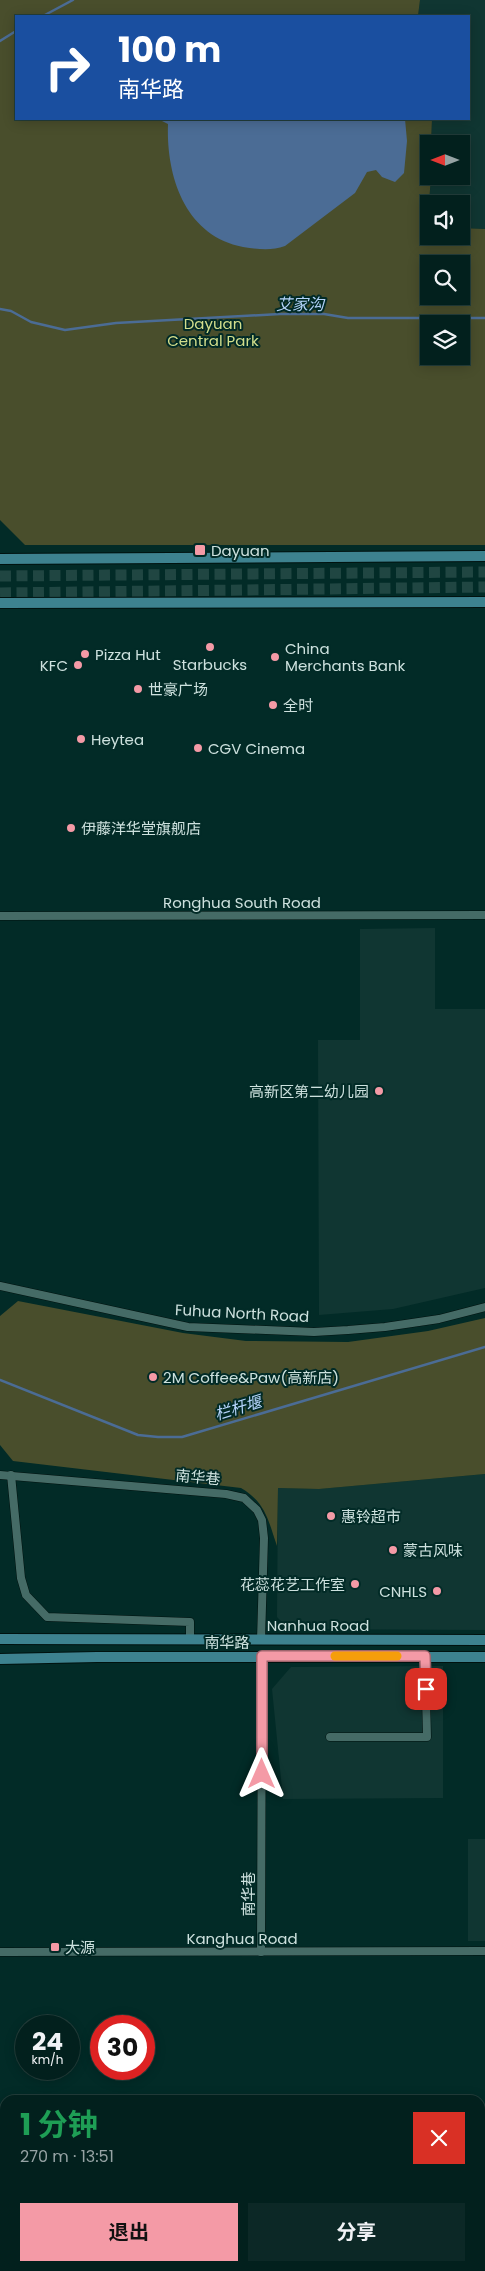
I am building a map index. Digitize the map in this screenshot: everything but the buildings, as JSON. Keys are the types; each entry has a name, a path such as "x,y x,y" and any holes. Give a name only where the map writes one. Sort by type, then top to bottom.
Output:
{"main road":[{"path":"0,559 485,556"},
{"path":"0,603 485,602"},
{"name":"Nanhua Road","path":"0,1639 485,1640"},
{"name":"南华路","path":"0,1659 262,1656 485,1657"}],"street":[{"name":"Ronghua South Road","path":"0,916 485,915"},
{"name":"Fuhua North Road","path":"0,1286 188,1327 314,1332 348,1330 439,1318 485,1307"},
{"name":"南华巷","path":"0,1474 226,1494 244,1498 257,1510 264,1530 261,1640"},
{"path":"11,1475 21,1578 26,1595 47,1617 190,1622 190,1639"},
{"name":"南华巷","path":"261,1952 262,1656"},
{"path":"330,1737 428,1738 425,1656"},
{"name":"Kanghua Road","path":"0,1952 485,1951"}],"shaded area":[{"path":"420,0 485,0 485,229 470,228 470,195 430,195 430,185 470,185 470,135 431,135 432,120 470,120 470,15 418,15"},
{"path":"435,928 435,1009 485,1009 485,1288 393,1309 319,1315 318,1040 360,1040 360,929"},
{"path":"485,1474 485,1630 289,1629 277,1617 278,1488 319,1489"},
{"path":"443,1666 443,1798 283,1799 272,1689 291,1667"},
{"path":"468,1839 485,1839 485,1941 468,1941"}],"green space":[{"name":"Dayuan Central Park","path":"0,0 420,0 418,15 15,15 15,120 432,120 431,135 420,135 420,185 430,185 430,195 420,195 420,245 470,245 470,228 485,229 485,545 25,545 0,520"},
{"path":"18,1301 183,1333 246,1341 348,1342 428,1331 485,1318 485,1474 319,1489 278,1488 277,1546 261,1506 241,1488 13,1461 0,1445 0,1316"}],"water":[{"path":"160,120 405,120 407,141 404,173 395,182 382,177 376,170 367,172 355,193 285,246 269,249 243,247 223,241 207,230 193,217 183,201 171,164 168,124"}],"waterway":[{"path":"45,15 73,0"},
{"path":"0,41 15,32"},
{"name":"艾家沟","path":"0,309 11,311 31,322 65,330 116,323 280,314 324,314 348,318 485,318"},
{"name":"栏杆堰","path":"0,1380 138,1435 182,1437 485,1347"}],"tunnel":[{"path":"0,576 485,572"},
{"path":"0,593 485,587"}],"slow traffic":[{"path":"335,1656 397,1656"}],"place":[{"name":"Dayuan","path":"200,550"},
{"name":"Starbucks","path":"210,647"},
{"name":"Pizza Hut","path":"85,654"},
{"name":"China Merchants Bank","path":"275,657"},
{"name":"KFC","path":"78,665"},
{"name":"世豪广场","path":"138,689"},
{"name":"全时","path":"273,705"},
{"name":"Heytea","path":"81,739"},
{"name":"CGV Cinema","path":"198,748"},
{"name":"伊藤洋华堂旗舰店","path":"71,828"},
{"name":"高新区第二幼儿园","path":"379,1091"},
{"name":"2M Coffee&Paw(高新店)","path":"153,1377"},
{"name":"惠铃超市","path":"331,1516"},
{"name":"蒙古风味","path":"393,1550"},
{"name":"花蕊花艺工作室","path":"355,1584"},
{"name":"CNHLS","path":"437,1591"},
{"name":"大源","path":"55,1947"}],"route":[{"path":"262,1774 262,1656 425,1656 426,1689"}]}
